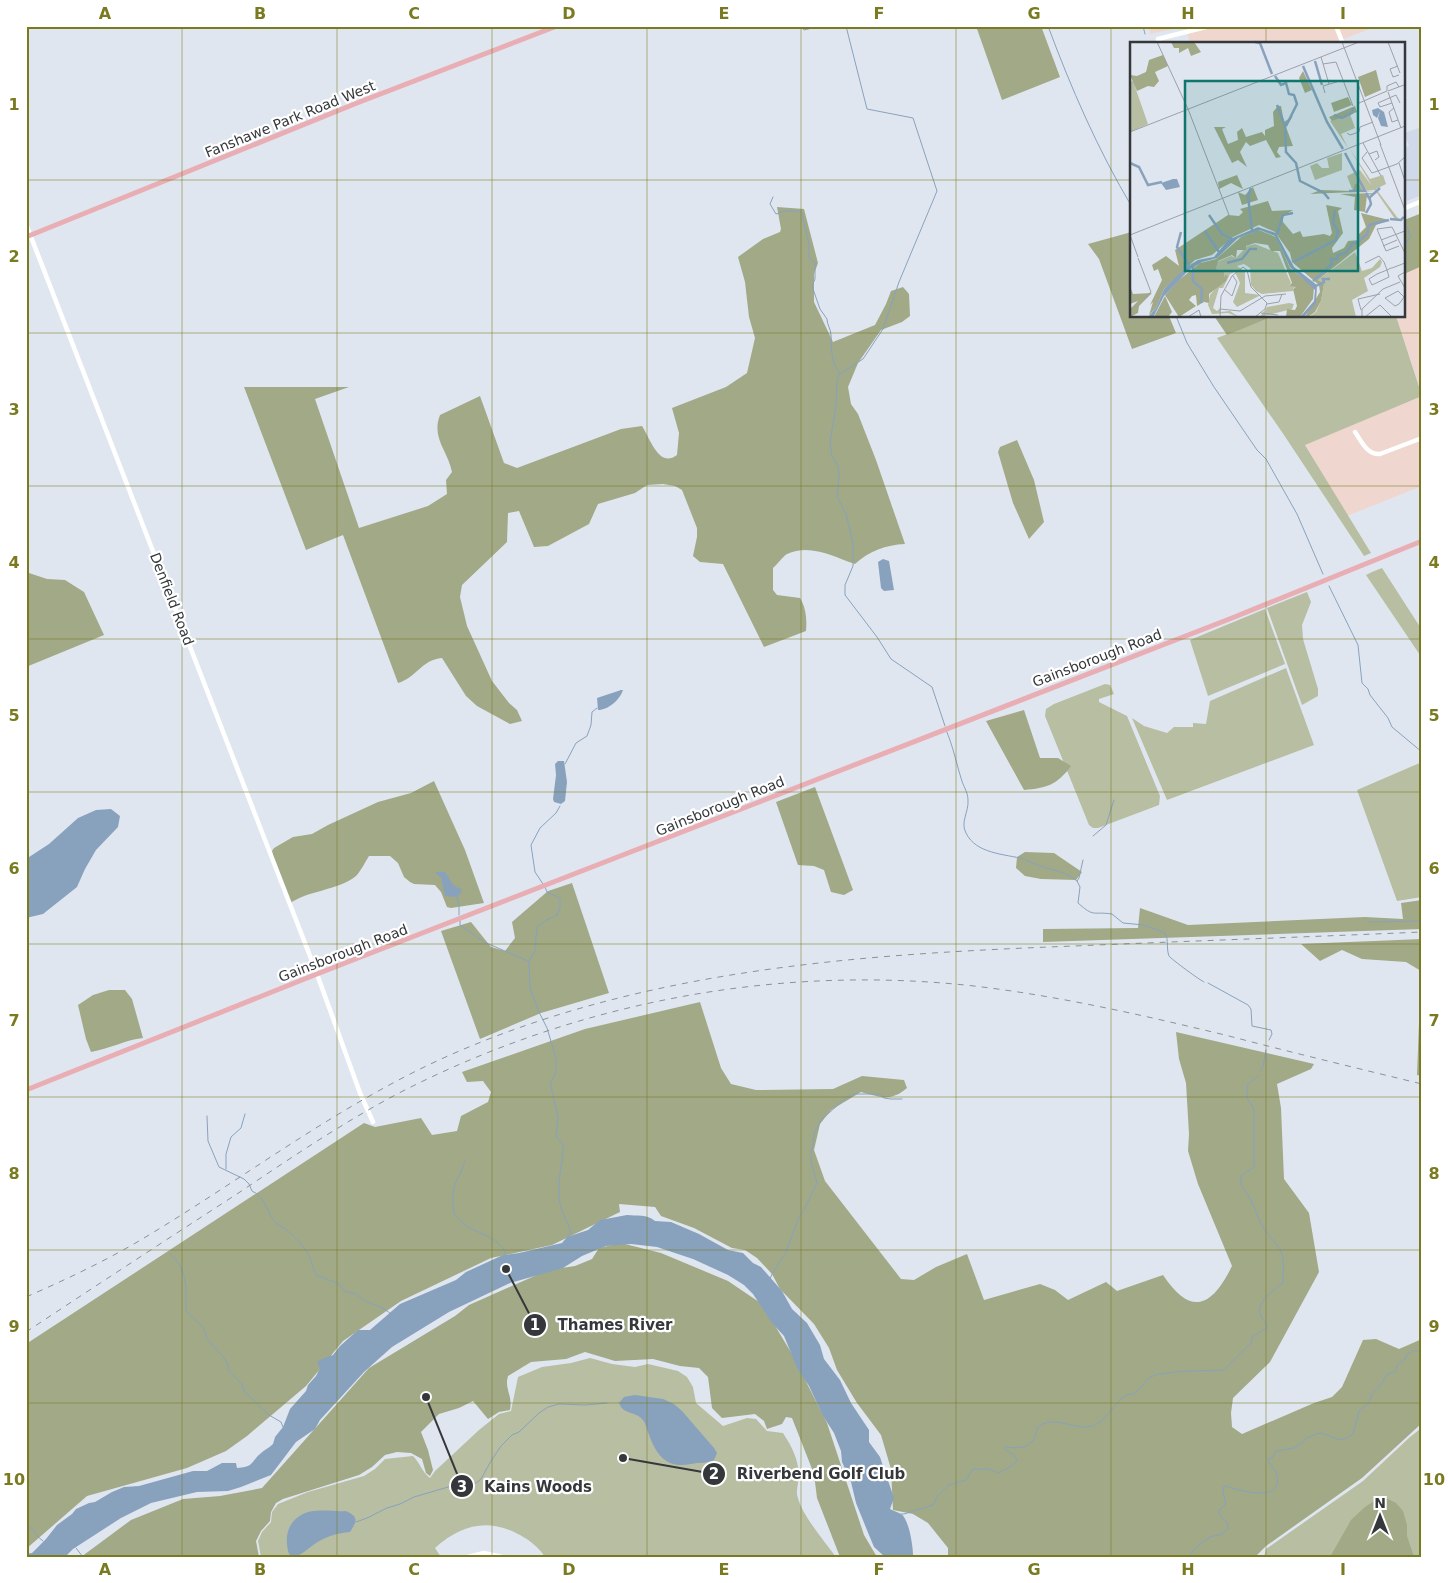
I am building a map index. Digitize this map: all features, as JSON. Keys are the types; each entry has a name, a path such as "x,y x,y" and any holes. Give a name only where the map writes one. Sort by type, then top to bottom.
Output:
{"main road":[{"name":"Fanshawe Park Road West","path":"29,236 357,103 557,26"},
{"name":"Gainsborough Road","path":"26,1090 317,974 1232,618 1422,541"}],"street":[{"path":"1159,42 1158,39 1210,26"},
{"path":"1336,26 1342,42"},
{"path":"1406,207 1422,201"},
{"name":"Denfield Road","path":"26,224 29,236 317,974 360,1093 373,1122"},
{"path":"1356,432 1367,450 1375,454 1380,454 1422,438"},
{"path":"468,1557 484,1553 502,1557"}],"shaded area":[{"path":"1149,26 1186,26 1150,34"},
{"path":"1186,26 1377,26 1336,42 1190,42"},
{"path":"1422,127 1422,195 1407,201 1406,147 1409,146 1406,132"},
{"path":"1422,266 1422,394 1397,318 1406,318 1406,273"},
{"path":"1422,396 1422,486 1347,516 1305,444"}],"green space":[{"path":"976,26 1041,26 1060,77 1002,100"},
{"path":"777,207 804,209 818,263 814,274 814,302 833,342 875,325 891,291 903,287 909,294 910,316 902,322 881,330 858,363 848,387 851,404 858,414 876,460 905,544 878,550 855,564 813,550 796,551 785,555 773,568 773,590 777,595 800,598 806,614 806,631 764,647 723,564 700,562 693,556 697,528 682,490 675,486 663,484 647,485 635,493 598,504 589,524 548,546 534,547 519,511 508,513 507,542 462,585 460,597 467,626 492,681 517,710 522,721 510,724 477,706 466,696 442,658 429,662 410,677 398,683 343,535 306,550 244,387 349,387 315,399 359,528 428,506 447,494 446,480 452,472 439,438 438,423 440,415 480,396 504,463 517,468 621,429 642,426 660,455 665,458 671,458 677,455 679,433 672,408 726,387 747,373 755,338 749,317 745,282 738,257 763,239 780,232"},
{"path":"1422,213 1422,266 1406,273 1406,219"},
{"path":"1130,232 1130,318 1170,318 1176,333 1132,349 1099,259 1088,244"},
{"path":"1215,318 1269,318 1227,335"},
{"path":"1269,318 1397,318 1422,396 1305,445 1371,553 1364,556 1217,338"},
{"path":"1017,440 1034,480 1044,522 1029,539 1013,503 998,452 1000,447"},
{"path":"1382,568 1422,630 1422,658 1366,575"},
{"path":"26,572 47,579 65,580 84,592 104,635 26,667"},
{"path":"1307,592 1311,602 1302,625 1303,639 1318,689 1318,696 1302,705 1267,608"},
{"path":"1265,609 1285,664 1208,696 1190,640"},
{"path":"1286,668 1314,745 1167,800 1132,718 1144,726 1167,733 1174,727 1193,727 1193,723 1206,724 1210,701"},
{"path":"1105,684 1110,685 1114,694 1099,699 1099,702 1127,716 1160,796 1159,805 1098,828 1093,828 1089,825 1045,716 1046,709 1054,704"},
{"path":"1024,710 1040,758 1058,758 1071,766 1051,784 1045,787 1024,790 986,721"},
{"path":"1422,762 1422,858 1420,859 1422,897 1397,901 1357,790"},
{"path":"434,781 465,850 484,903 447,907 441,892 435,885 414,884 410,882 404,877 398,863 390,856 369,856 358,874 348,881 297,899 289,904 275,867 272,851 274,848 293,837 312,834 378,802 411,793"},
{"path":"815,787 853,890 844,895 831,892 824,870 814,866 798,865 776,802"},
{"path":"1025,852 1054,853 1082,872 1076,880 1041,879 1025,876 1016,868 1017,857"},
{"path":"572,883 609,993 541,1013 480,1039 441,931 471,922 491,947 505,951 515,938 512,922 548,891"},
{"path":"1422,900 1422,929 1043,942 1043,929 1138,928 1140,908 1188,925 1365,917 1403,919 1401,903"},
{"path":"1422,939 1422,1076 1417,1075 1421,971 1406,962 1362,959 1342,950 1320,961 1301,944"},
{"path":"109,990 125,990 132,999 143,1038 91,1052 78,1005 93,995"},
{"path":"700,1002 721,1068 731,1084 756,1090 833,1089 862,1076 904,1080 907,1088 896,1095 885,1097 861,1092 831,1110 820,1124 814,1150 825,1181 901,1279 914,1280 936,1267 967,1254 984,1300 1040,1284 1055,1290 1068,1300 1106,1282 1117,1291 1163,1275 1183,1297 1200,1302 1209,1298 1217,1291 1232,1266 1198,1184 1188,1151 1186,1083 1179,1059 1176,1032 1314,1064 1311,1069 1277,1084 1281,1108 1284,1179 1309,1213 1319,1272 1270,1362 1233,1398 1232,1427 1242,1434 1332,1397 1342,1387 1363,1340 1376,1339 1399,1349 1422,1339 1422,1423 1362,1478 1266,1546 1255,1557 948,1557 948,1548 928,1523 913,1514 893,1510 891,1469 881,1435 857,1403 837,1370 829,1348 814,1324 780,1289 772,1274 757,1258 745,1250 732,1248 694,1228 661,1216 655,1207 619,1204 620,1212 552,1245 491,1258 401,1301 343,1341 306,1386 247,1436 226,1451 187,1468 87,1496 26,1549 26,1344 364,1123 375,1127 421,1118 432,1135 457,1131 461,1116 488,1102 491,1092 483,1081 467,1082 462,1072 585,1029"},
{"path":"621,1243 661,1253 728,1281 762,1304 792,1354 827,1423 864,1535 877,1557 840,1557 817,1498 814,1474 792,1418 786,1417 782,1424 767,1429 764,1421 755,1414 722,1418 712,1408 708,1377 699,1368 680,1366 653,1359 615,1361 585,1352 566,1359 531,1362 508,1376 507,1385 511,1405 510,1410 499,1412 488,1419 473,1401 459,1408 439,1414 421,1432 433,1470 430,1476 426,1473 422,1459 411,1453 397,1452 385,1455 372,1467 359,1475 283,1499 276,1503 271,1512 270,1521 261,1531 256,1541 259,1557 81,1557 131,1520 183,1499 220,1496 262,1488 369,1368 455,1316 469,1305 548,1270 575,1266 592,1259 599,1248"},
{"path":"590,1358 612,1364 635,1367 648,1364 678,1371 687,1377 693,1387 696,1403 723,1426 747,1418 756,1419 767,1431 783,1433 796,1458 799,1475 797,1495 800,1505 814,1528 836,1557 545,1557 532,1543 516,1533 505,1528 483,1525 463,1530 444,1540 435,1548 441,1557 261,1557 258,1541 262,1532 271,1522 272,1512 278,1504 308,1492 364,1476 385,1459 413,1456 430,1478 435,1471 479,1430 499,1414 511,1411 518,1377 542,1367"},
{"path":"1419,1430 1422,1437 1422,1557 1264,1557 1266,1549 1363,1481"},
{"path":"1382,1496 1396,1503 1403,1511 1407,1525 1407,1536 1414,1557 1330,1557 1351,1520 1365,1507"}],"water":[{"path":"883,559 889,561 894,590 884,591 881,588 878,562"},
{"path":"623,690 613,704 598,710 597,698"},
{"path":"558,761 564,761 567,782 565,801 561,804 554,802 553,799 556,775 555,764"},
{"path":"111,809 120,816 118,827 96,850 77,887 43,914 26,918 26,859 49,844 78,818 96,810"},
{"path":"436,872 445,872 453,884 461,889 462,891 457,897 445,896 441,877"},
{"path":"627,1215 645,1216 655,1221 671,1222 699,1234 728,1250 743,1253 753,1263 761,1267 782,1291 792,1309 807,1323 820,1345 824,1359 840,1380 851,1403 869,1430 869,1442 880,1457 894,1498 890,1509 904,1517 915,1557 885,1557 874,1547 856,1503 851,1482 842,1462 841,1451 834,1433 823,1416 809,1386 798,1370 784,1336 772,1323 753,1294 744,1285 728,1275 693,1259 657,1247 631,1244 606,1246 582,1256 563,1268 510,1283 449,1312 392,1347 364,1372 320,1420 315,1429 296,1442 271,1475 228,1491 197,1492 151,1503 121,1518 73,1549 65,1557 26,1557 26,1554 32,1553 57,1525 76,1509 95,1502 124,1487 139,1486 193,1471 207,1471 222,1463 236,1463 237,1468 249,1466 273,1444 275,1437 283,1427 290,1409 316,1376 320,1368 318,1361 333,1355 358,1330 370,1330 400,1304 456,1280 466,1272 503,1255 562,1243 567,1237 588,1230 600,1220"},
{"path":"635,1395 663,1399 674,1404 714,1448 717,1453 714,1460 675,1465 659,1455 643,1420 623,1409 619,1403 624,1397"},
{"path":"313,1511 346,1511 353,1515 356,1520 350,1532 324,1538 296,1556 292,1557 289,1554 288,1531 293,1521 298,1517"}],"waterway":[{"path":"801,26 804,30 820,26"},
{"path":"846,26 867,109 913,118 937,191 899,282 883,329 863,359 840,374 837,379 836,407 830,442 832,456 838,466 837,496 846,514 853,543 853,566 845,585 845,595 891,659 932,687 945,726"},
{"path":"1048,26 1086,118 1130,203"},
{"path":"1143,26 1145,34"},
{"path":"773,197 770,204 776,214 785,211 799,211 802,214 809,244 809,258 815,263 815,279 812,286 820,309 827,319 831,333 833,359 840,374"},
{"path":"1406,226 1410,236 1406,244"},
{"path":"1177,318 1187,343 1214,387 1257,450 1266,459 1297,514 1323,574"},
{"path":"1329,586 1358,645 1362,683 1388,718 1392,727 1422,752"},
{"path":"565,764 576,743 587,736 591,725 592,712 597,708"},
{"path":"946,730 968,797 964,829 971,840 984,849 1024,859 1064,873 1077,881"},
{"path":"1093,836 1106,825 1114,800"},
{"path":"543,884 535,872 531,845 540,828 556,813 560,806"},
{"path":"1083,860 1077,881 1080,887 1078,903 1091,912 1112,914 1123,923 1144,925 1165,933 1169,956 1204,982"},
{"path":"545,887 547,892 560,898 560,908 557,915 537,927 535,951 529,961 530,988 547,1028 556,1058 556,1073 551,1086 558,1118 556,1136 563,1145 559,1197 561,1208 571,1233 567,1238"},
{"path":"457,897 459,915"},
{"path":"460,919 460,925 484,942 528,961"},
{"path":"1369,922 1422,921"},
{"path":"1208,983 1248,1005 1251,1009 1252,1026 1271,1030 1272,1034 1269,1040"},
{"path":"1260,1071 1263,1066 1266,1050"},
{"path":"901,1514 933,1505 938,1495 949,1485 966,1480 973,1469 989,1469 998,1473 1012,1466 1017,1461 1014,1455 1004,1449 1006,1447 1018,1448 1027,1446 1036,1435 1037,1428 1043,1424 1056,1422 1085,1427 1092,1426 1105,1417 1119,1401 1136,1392 1149,1378 1155,1375 1173,1372 1224,1370 1251,1343 1252,1337 1267,1328 1260,1314 1260,1309 1263,1300 1283,1283 1283,1258 1281,1251 1262,1225 1241,1180 1241,1176 1254,1167 1254,1110 1247,1098 1247,1085 1258,1076"},
{"path":"770,1279 786,1252 799,1217 817,1183 811,1162 811,1152 814,1133 822,1119 847,1097 855,1094 879,1094 884,1098 902,1099"},
{"path":"226,1169 226,1154 231,1137 241,1128 245,1114"},
{"path":"207,1116 208,1141 219,1167 244,1179 249,1184 252,1191 263,1201 275,1222 285,1228 305,1250 316,1275 339,1284 344,1290 356,1294 365,1301 391,1314"},
{"path":"465,1161 454,1188 454,1214 465,1225 494,1240 506,1255"},
{"path":"170,1254 180,1266 185,1280 186,1311 203,1327 207,1339 224,1358 228,1364 228,1370 242,1384 244,1391 269,1415 281,1422 283,1427"},
{"path":"1189,1557 1195,1548 1210,1537 1222,1534 1228,1529 1227,1522 1219,1515 1219,1510 1226,1504 1223,1493 1224,1486 1258,1493 1266,1493 1273,1490 1277,1485 1277,1476 1268,1459 1273,1457 1276,1451 1295,1448 1303,1443 1305,1439 1320,1433 1340,1440 1353,1434 1359,1411 1369,1403 1372,1394 1387,1375 1396,1371 1397,1365 1406,1358 1406,1355 1413,1351 1422,1351"},
{"path":"356,1522 414,1497 455,1485 465,1486 476,1483 481,1479 501,1446 548,1407 559,1404 586,1405 607,1403"},
{"path":"26,1523 43,1541"},
{"path":"76,1548 83,1557"}],"railway":[{"path":"26,1297 84,1270 139,1241 334,1117 374,1093 415,1072 457,1052 531,1024 606,1001 760,970 917,954 995,949 1422,932"},
{"path":"26,1332 318,1140 399,1093 466,1061 536,1035 607,1013 679,997 752,986 826,981 900,981 974,986 1037,995 1132,1013 1422,1084"}],"place":[{"name":"Thames River","path":"506,1269"},
{"name":"Kains Woods","path":"426,1397"},
{"name":"Riverbend Golf Club","path":"623,1458"}]}
